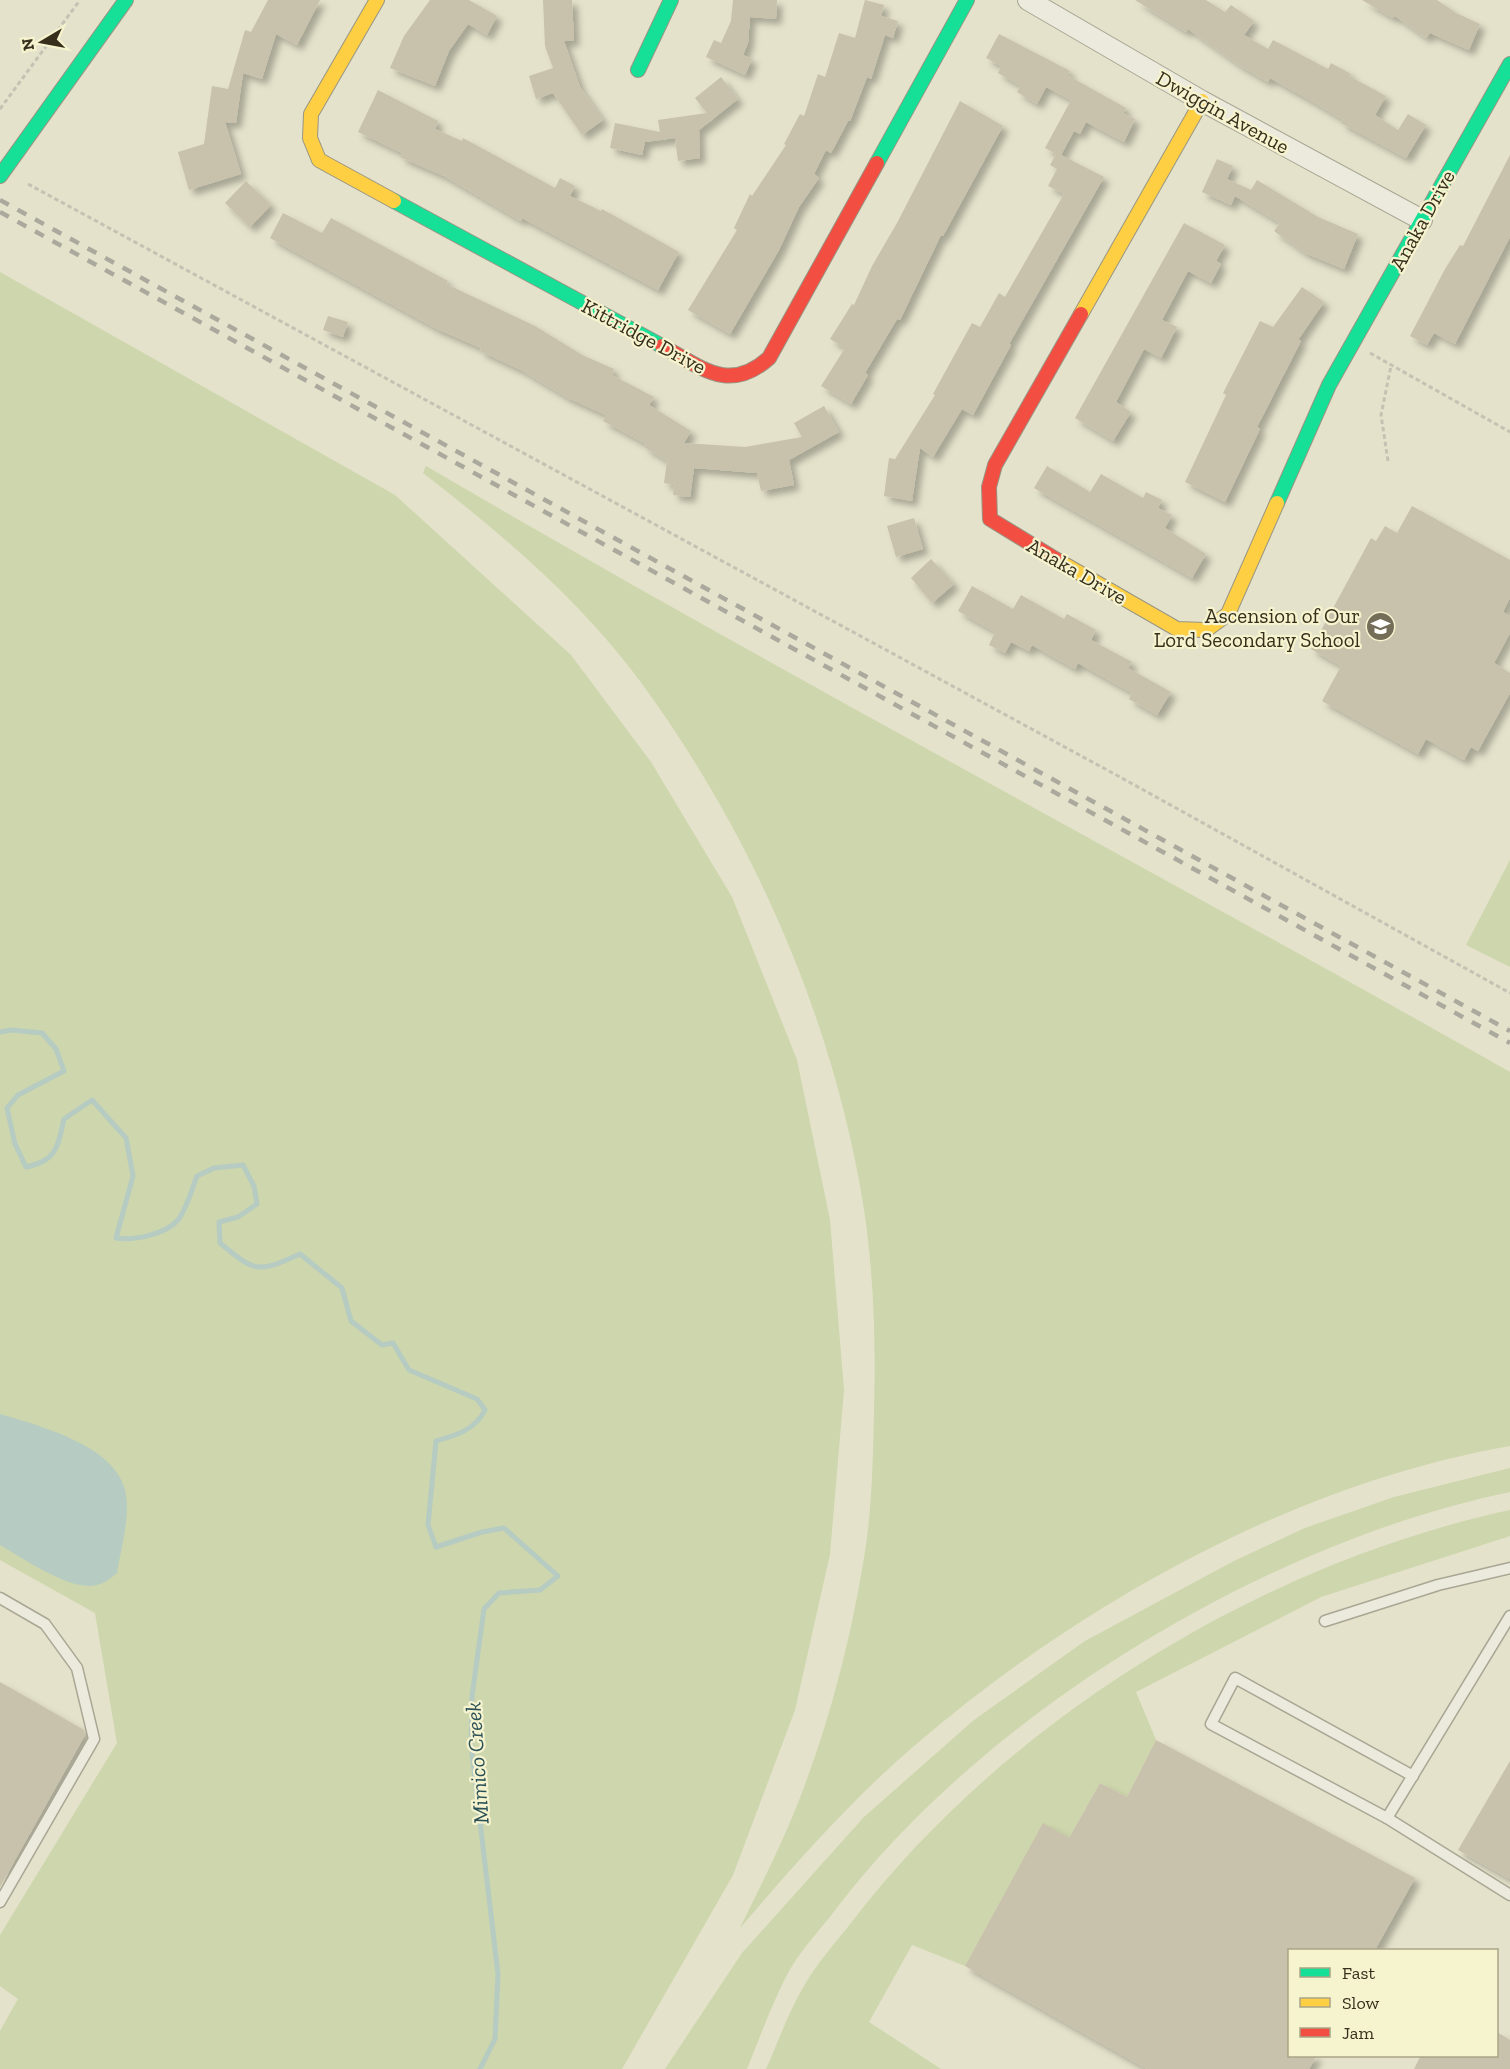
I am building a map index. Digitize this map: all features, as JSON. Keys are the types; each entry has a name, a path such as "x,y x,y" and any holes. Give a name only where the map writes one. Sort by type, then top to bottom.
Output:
{"street":[{"path":"0,176 126,0"},
{"name":"Kittridge Drive","path":"377,0 311,114 308,128 311,146 319,160 705,369 727,378 742,376 759,368 769,358 968,0"},
{"path":"638,70 658,32 671,0"},
{"name":"Dwiggin Avenue","path":"1028,0 1202,101 1422,220"},
{"name":"Anaka Drive","path":"1202,101 999,457 989,477 987,501 990,519 1177,629 1196,632 1213,629 1228,614 1315,414 1510,64"}],"lane":[{"path":"1325,1621 1438,1585 1510,1568"},
{"path":"0,1598 45,1624 77,1668 94,1739 0,1902"},
{"path":"1387,1818 1510,1616"},
{"path":"1413,1776 1235,1678 1210,1724 1387,1818 1510,1895"}],"path":[{"path":"0,109 80,0"},
{"path":"28,184 1078,754 1510,993"},
{"path":"1353,343 1510,432"},
{"path":"1388,461 1381,415 1391,365"}],"green space":[{"path":"0,272 395,495 571,655 651,762 732,897 797,1060 830,1220 844,1390 830,1554 795,1710 733,1875 622,2069 0,2069 0,2031 18,1999 0,1986 0,1935 117,1743 95,1613 0,1560"},
{"path":"426,466 695,620 1510,1072 1510,1446 1429,1464 1349,1489 1270,1520 1192,1557 1118,1599 1046,1645 978,1694 914,1746 845,1811 740,1928 784,1836 816,1752 848,1642 867,1540 873,1449 875,1361 873,1310 864,1209 850,1138 832,1068 810,999 783,932 753,866 681,740 640,681 592,623 511,544 423,473"},
{"path":"1510,860 1510,967 1466,945"},
{"path":"1510,1468 1510,1492 1418,1516 1324,1550 1231,1593 1140,1644 1054,1701 974,1765 901,1833 839,1905 793,1964 771,2008 747,2069 665,2069 742,1953 864,1817 974,1720 1085,1641 1234,1561 1305,1528 1394,1497"},
{"path":"1510,1510 1510,1536 1321,1597 1136,1692 1156,1740 1127,1797 1100,1783 1069,1838 1043,1824 965,1966 912,1945 869,2022 941,2069 766,2069 801,1991 817,1966 851,1923 914,1849 984,1780 1062,1717 1145,1661 1232,1611 1323,1569 1416,1535"}],"shaded area":[{"path":"0,1414 54,1431 91,1449 118,1474 127,1500 126,1521 117,1573 108,1580 97,1585 74,1584 47,1573 0,1545"}],"building":[{"path":"268,0 320,0 297,45 276,34 262,79 243,73 236,123 225,122 241,174 189,190 178,152 204,144 212,86 228,89 245,30 251,32"},
{"path":"430,0 469,0 497,16 487,35 468,24 449,51 435,86 390,68 404,36"},
{"path":"543,0 572,0 574,41 564,41 580,87 603,120 582,135 553,93 536,99 529,76 553,68 545,46"},
{"path":"733,0 777,0 776,19 750,17 748,43 743,55 752,59 745,75 706,57 714,40 721,43 731,21"},
{"path":"865,0 884,5 881,16 898,21 893,38 885,35 871,79 867,77 850,121 831,153 826,150 814,174 819,178 799,207 779,250 730,334 688,310 737,230 734,228 750,194 752,196 786,145 784,144 800,114 804,116 818,74 825,77 839,33 855,38"},
{"path":"1135,0 1206,0 1225,12 1231,5 1254,21 1244,35 1268,49 1273,40 1328,69 1331,63 1351,74 1349,76 1386,96 1375,115 1398,130 1408,114 1426,125 1406,158 1341,123 1343,120 1310,100 1270,78 1268,82 1239,65 1188,29 1186,32"},
{"path":"1362,0 1437,0 1456,13 1480,24 1469,50 1430,33 1426,38 1395,16 1393,18"},
{"path":"999,34 1070,71 1067,75 1126,108 1123,113 1135,119 1124,142 1086,122 1080,134 1074,131 1061,155 1104,177 1009,344 1011,345 973,415 962,409 933,457 920,448 912,501 884,496 889,458 895,459 935,395 933,394 972,323 980,327 999,293 1005,297 1064,194 1048,186 1057,169 1050,165 1056,154 1045,148 1071,100 1046,87 1037,104 1017,92 1021,86 998,73 1001,66 986,58"},
{"path":"721,77 738,99 699,130 700,158 678,161 675,138 645,142 642,155 610,148 615,123 660,132 658,120 707,113 695,98"},
{"path":"378,90 438,121 435,129 462,141 463,138 555,188 560,178 575,186 570,196 601,211 602,209 679,252 658,290 522,218 521,221 444,176 400,157 402,153 358,132"},
{"path":"960,101 1003,126 943,236 941,235 900,320 897,319 865,373 868,375 851,404 821,386 845,348 830,339 852,304 854,305 872,266 897,223"},
{"path":"1510,155 1510,237 1455,344 1434,333 1427,345 1410,336 1445,269 1460,245 1463,246"},
{"path":"1217,159 1233,166 1227,179 1251,190 1257,180 1318,217 1358,234 1344,269 1305,253 1274,231 1280,223 1235,196 1231,205 1202,192"},
{"path":"246,181 271,205 250,227 225,203"},
{"path":"283,213 322,233 331,218 448,281 446,284 535,326 582,355 614,369 612,375 654,397 649,405 691,431 684,443 745,447 802,437 794,423 824,406 839,432 789,460 794,485 761,491 757,473 694,468 690,497 673,495 674,485 664,483 667,461 644,447 646,444 603,421 606,415 568,398 521,370 480,351 481,348 437,329 270,238"},
{"path":"1184,223 1225,245 1216,261 1221,264 1211,283 1188,271 1162,320 1177,327 1161,358 1144,349 1116,402 1131,412 1113,441 1075,418"},
{"path":"1302,287 1324,302 1298,340 1301,341 1257,427 1260,429 1225,502 1185,482 1226,395 1223,393 1260,321 1273,327"},
{"path":"328,316 348,322 343,337 323,330"},
{"path":"1047,466 1090,492 1101,474 1143,498 1146,492 1162,500 1158,508 1172,515 1165,528 1206,554 1192,578 1034,488"},
{"path":"1412,506 1510,560 1510,598 1503,612 1510,616 1510,633 1494,663 1510,673 1510,693 1478,751 1471,747 1464,760 1426,739 1418,754 1322,701 1341,666 1311,649 1371,538 1376,541 1385,526 1397,533"},
{"path":"914,518 923,549 896,557 887,526"},
{"path":"931,559 954,584 932,603 911,578"},
{"path":"972,586 1013,609 1021,595 1064,619 1067,614 1096,630 1091,640 1132,662 1128,668 1171,692 1157,715 1129,699 1132,693 1078,663 1075,669 1032,645 1029,651 1011,642 1005,653 989,645 995,632 958,611"},
{"path":"0,1682 84,1730 85,1735 0,1887"},
{"path":"1156,1740 1415,1878 1376,1949 1288,1949 1288,2057 1316,2057 1309,2069 1147,2069 965,1966 1043,1823 1069,1838 1100,1783 1127,1797"},
{"path":"1510,1761 1510,1879 1458,1850"},
{"path":"1498,2033 1510,2040 1510,2069 1414,2069 1420,2057 1498,2057"}],"waterway":[{"name":"Mimico Creek","path":"0,1032 11,1030 42,1033 56,1049 64,1071 18,1095 7,1108 15,1144 26,1167 44,1161 50,1156 58,1144 64,1119 92,1100 126,1138 133,1176 116,1238 140,1237 158,1233 173,1225 187,1204 197,1176 214,1168 243,1165 254,1186 257,1204 238,1217 219,1222 220,1243 242,1260 258,1267 275,1265 300,1254 342,1288 351,1321 382,1345 393,1343 409,1370 477,1399 485,1410 471,1427 436,1441 428,1525 436,1547 482,1532 504,1528 558,1576 540,1590 499,1593 484,1609 472,1696 471,1745 498,1974 495,2039 480,2069"}],"railway":[{"path":"0,200 1510,1031"},
{"path":"0,212 1510,1043"}],"traffic: fast":[{"path":"0,176 126,0"},
{"path":"638,70 671,0"},
{"path":"877,163 967,0"},
{"path":"1277,503 1329,385 1510,64"},
{"path":"394,201 662,346"}],"traffic: slow":[{"path":"377,0 311,114 310,138 319,160 394,201"},
{"path":"1081,314 1202,101"},
{"path":"1057,560 1177,629 1206,630 1228,614 1277,503"}],"traffic: jam":[{"path":"662,346 702,369 728,376 755,369 769,358 877,163"},
{"path":"1057,560 990,519 989,487 995,465 1081,314"}],"place":[{"name":"Ascension of Our Lord Secondary School","path":"1381,627"}]}
